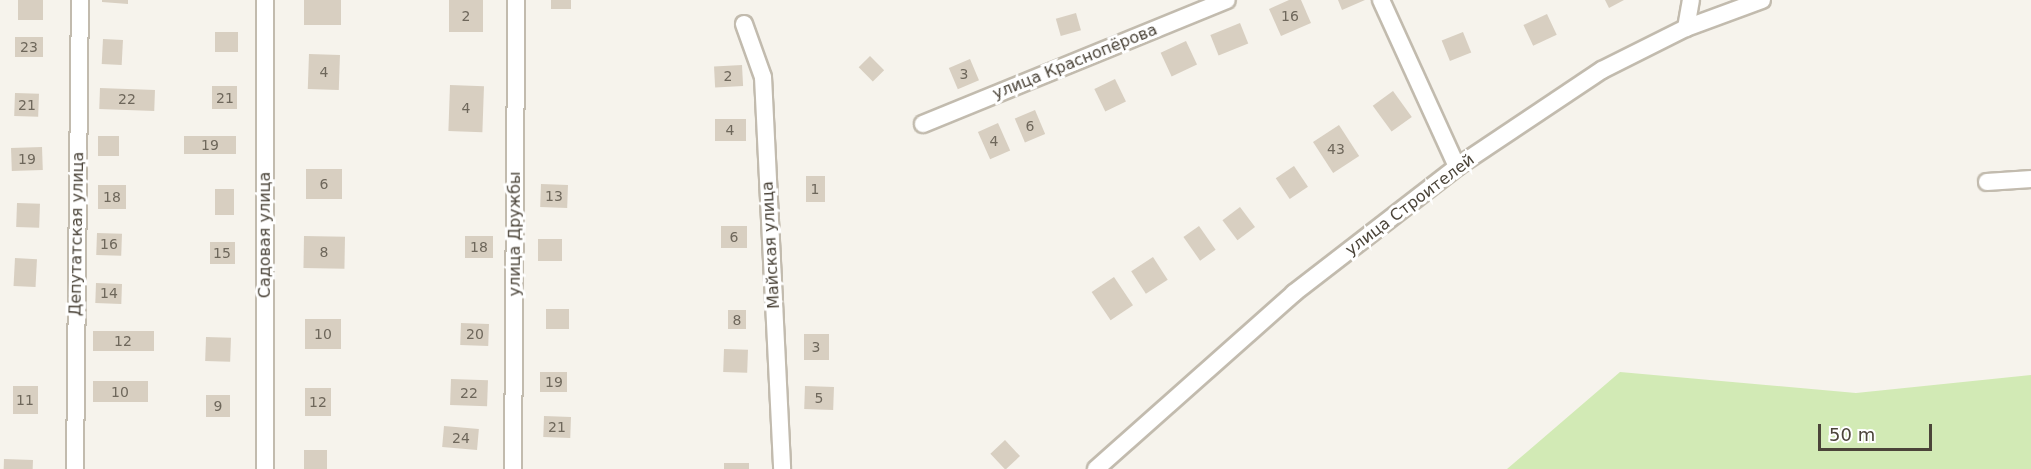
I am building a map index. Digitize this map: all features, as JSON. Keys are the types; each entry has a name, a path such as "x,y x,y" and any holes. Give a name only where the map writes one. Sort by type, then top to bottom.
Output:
{"street":[{"name":"Депутатская улица","path":"75,469 80,0"},
{"name":"Садовая улица","path":"265,0 265,469"},
{"name":"улица Дружбы","path":"513,469 516,0"},
{"name":"улица Краснопёрова","path":"923,124 1227,0"},
{"path":"1381,0 1457,167"},
{"path":"1686,28 1691,0"},
{"name":"улица Строителей","path":"1096,469 1294,293 1457,167 1602,70 1686,28 1762,0"},
{"name":"Майская улица","path":"744,24 763,77 782,469"},
{"path":"1986,182 2031,179"}],"green space":[{"path":"1620,372 1856,393 2031,375 2031,469 1507,469"}],"building":[{"path":"18,0 43,0 43,20 18,20"},
{"path":"102,0 128,0 128,4 102,2"},
{"path":"304,0 341,0 341,25 304,25"},
{"path":"449,0 483,0 483,32 449,32"},
{"path":"551,0 571,0 571,9 551,9"},
{"path":"1289,0 1301,0 1311,23 1281,36 1269,9"},
{"path":"1338,0 1365,0 1342,10"},
{"path":"1605,0 1624,0 1609,8"},
{"path":"1076,13 1081,30 1061,36 1056,19"},
{"path":"1547,14 1557,35 1533,46 1523,25"},
{"path":"1240,23 1248,43 1219,55 1210,35"},
{"path":"215,32 238,32 238,52 215,52"},
{"path":"1463,32 1471,52 1450,61 1442,41"},
{"path":"15,37 43,37 43,57 15,57"},
{"path":"103,39 123,40 122,65 102,64"},
{"path":"1186,41 1197,65 1172,76 1161,53"},
{"path":"309,54 340,55 339,90 308,89"},
{"path":"870,56 884,70 873,81 859,67"},
{"path":"970,59 979,80 958,89 949,68"},
{"path":"742,65 743,86 715,87 714,66"},
{"path":"1115,79 1126,101 1105,112 1094,89"},
{"path":"450,85 484,86 482,132 448,131"},
{"path":"212,86 237,86 237,109 212,109"},
{"path":"100,88 155,90 154,111 99,109"},
{"path":"1393,91 1412,117 1392,132 1373,106"},
{"path":"15,93 39,94 38,117 14,116"},
{"path":"1035,110 1045,134 1025,143 1015,119"},
{"path":"715,119 746,119 746,141 715,141"},
{"path":"998,123 1010,150 990,159 978,132"},
{"path":"1339,125 1359,156 1333,173 1313,142"},
{"path":"98,136 119,136 119,156 98,156"},
{"path":"184,136 236,136 236,154 184,154"},
{"path":"42,147 43,170 12,171 11,148"},
{"path":"1294,166 1308,187 1290,199 1276,178"},
{"path":"306,169 342,169 342,199 306,199"},
{"path":"806,176 825,176 825,202 806,202"},
{"path":"541,184 568,185 567,208 540,207"},
{"path":"98,185 126,185 126,209 98,209"},
{"path":"215,189 234,189 234,215 215,215"},
{"path":"17,203 40,204 39,228 16,227"},
{"path":"1240,207 1255,227 1237,240 1222,220"},
{"path":"721,226 747,226 747,248 721,248"},
{"path":"1199,226 1216,250 1200,261 1183,237"},
{"path":"97,233 122,234 121,256 96,255"},
{"path":"304,236 345,237 344,269 303,268"},
{"path":"465,236 493,236 493,258 465,258"},
{"path":"538,239 562,239 562,261 538,261"},
{"path":"210,242 235,242 235,264 210,264"},
{"path":"1153,257 1168,280 1146,294 1131,271"},
{"path":"15,258 37,259 36,287 14,286"},
{"path":"1114,277 1133,305 1111,320 1092,292"},
{"path":"96,283 122,284 121,304 95,303"},
{"path":"546,309 569,309 569,329 546,329"},
{"path":"728,310 746,310 746,329 728,329"},
{"path":"305,319 341,319 341,349 305,349"},
{"path":"461,323 489,324 488,346 460,345"},
{"path":"93,331 154,331 154,351 93,351"},
{"path":"804,334 829,334 829,360 804,360"},
{"path":"206,337 231,338 230,362 205,361"},
{"path":"724,349 748,350 747,373 723,372"},
{"path":"540,372 567,372 567,392 540,392"},
{"path":"451,379 488,380 487,406 450,405"},
{"path":"93,381 148,381 148,402 93,402"},
{"path":"13,386 38,386 38,414 13,414"},
{"path":"805,386 834,387 833,410 804,409"},
{"path":"305,388 331,388 331,416 305,416"},
{"path":"206,395 230,395 230,417 206,417"},
{"path":"544,416 571,417 570,438 543,437"},
{"path":"444,426 479,429 477,450 442,447"},
{"path":"1005,440 1020,456 1005,469 990,454"},
{"path":"304,450 327,450 327,469 304,469"},
{"path":"4,459 33,460 33,469 4,469"},
{"path":"724,463 749,463 749,469 724,469"}]}
